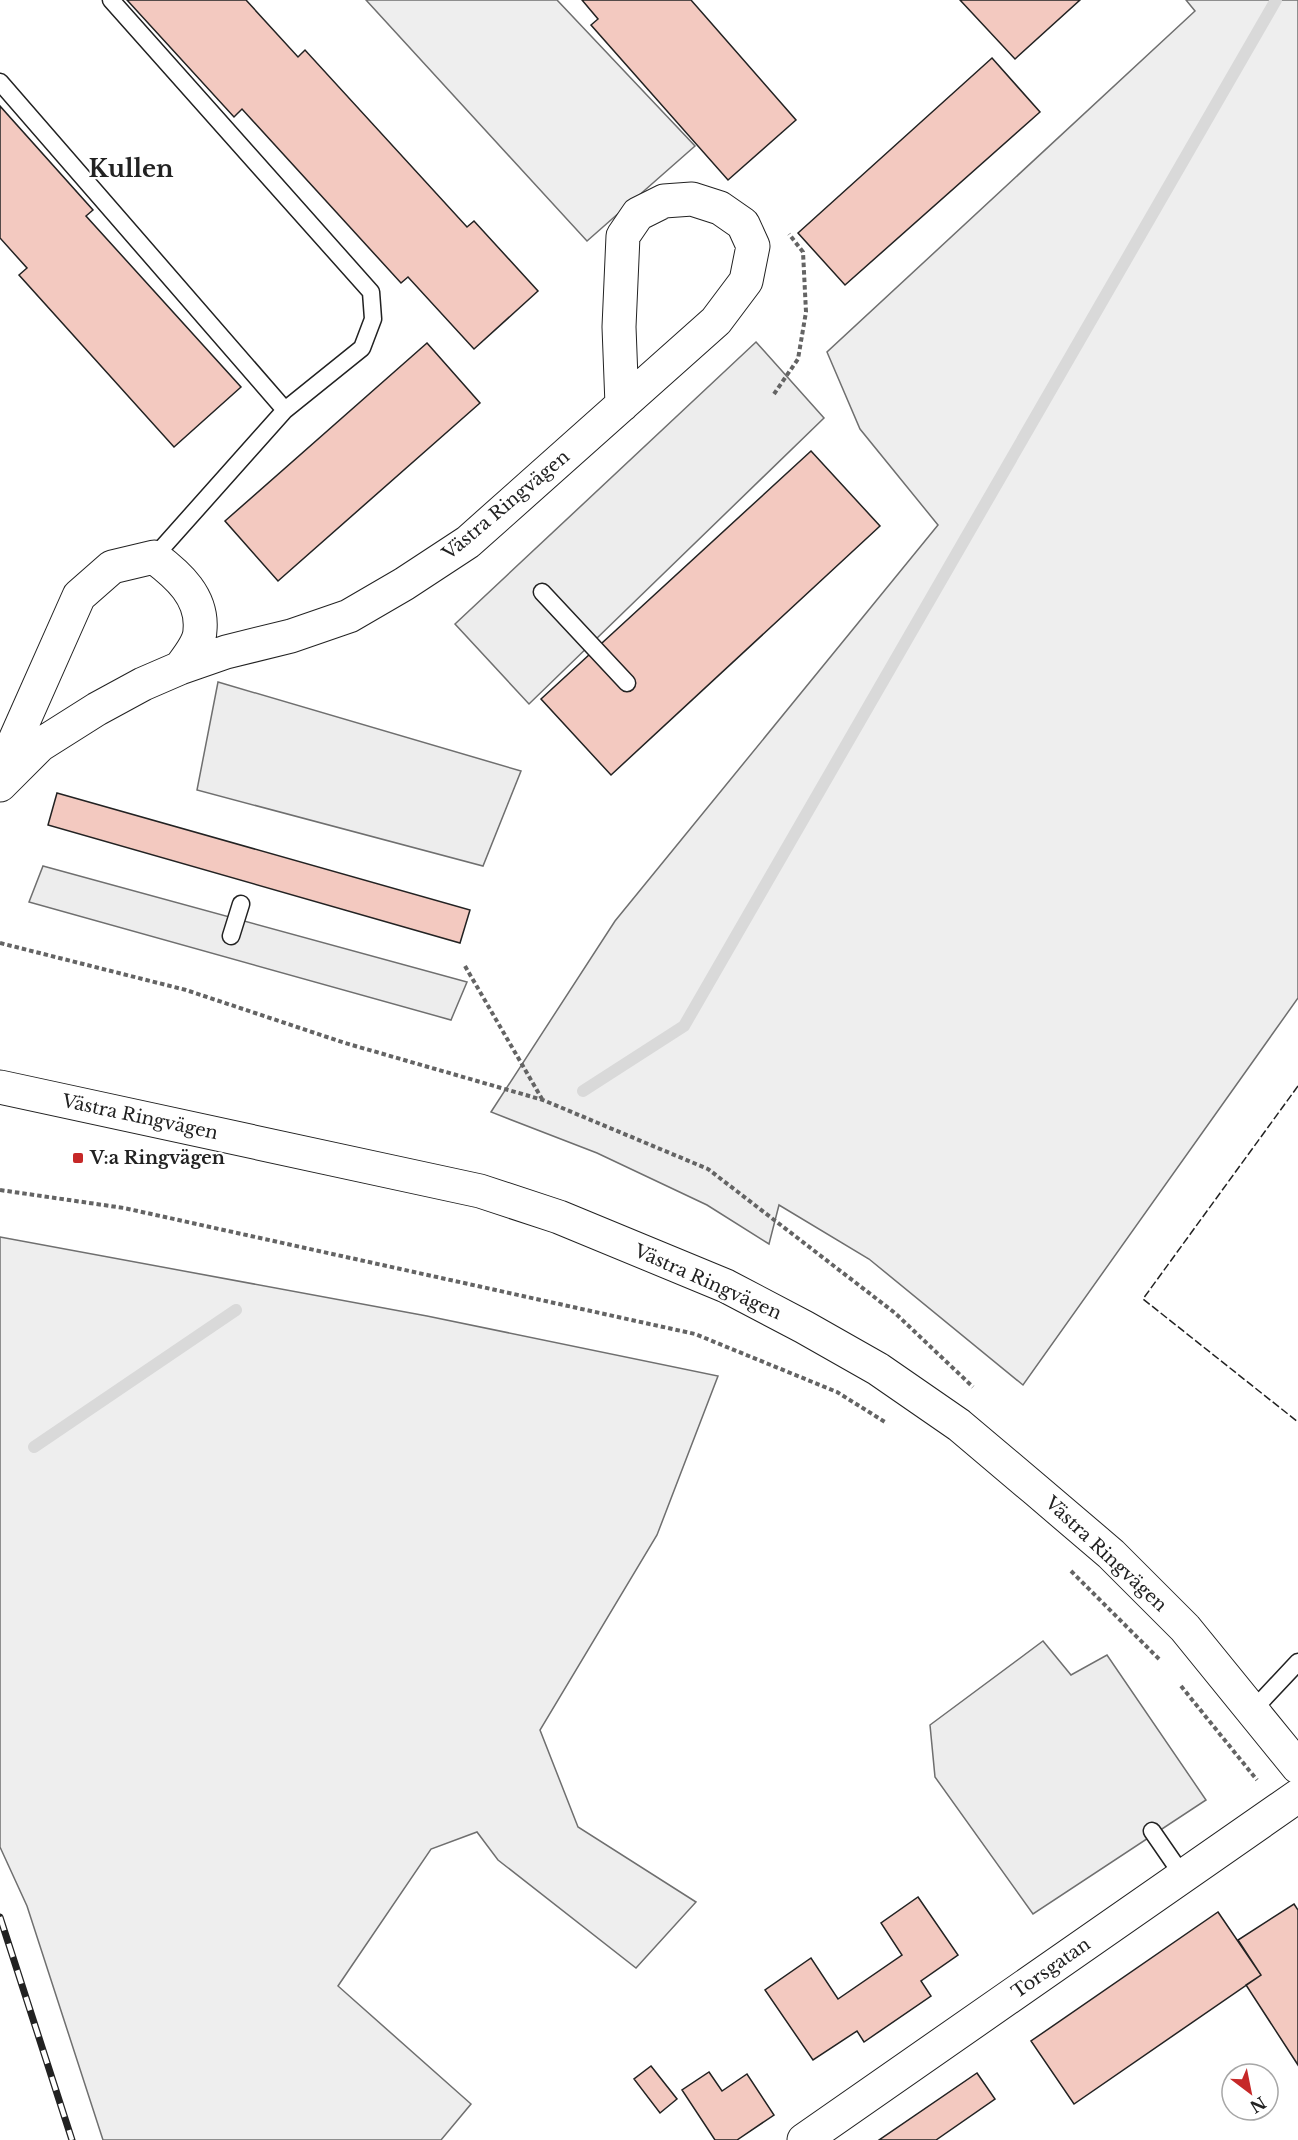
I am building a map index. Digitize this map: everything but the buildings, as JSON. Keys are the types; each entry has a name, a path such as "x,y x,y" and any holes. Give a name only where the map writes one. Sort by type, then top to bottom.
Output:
{"street":[{"name":"Västra Ringvägen","path":"0,785 40,745 97,709 143,684 226,652 291,636 349,616 404,584 468,542 622,405 716,321 746,281 753,246 743,224 720,207 692,199 664,201 638,214 623,236 619,327 622,405"},
{"path":"0,774 79,596 112,567 154,557 175,573 196,600 201,631 194,648 180,668"},
{"name":"Västra Ringvägen","path":"0,1087 480,1191 559,1217 726,1286 878,1369 959,1425 1111,1554 1185,1628 1298,1767"},
{"name":"Torsgatan","path":"804,2140 1290,1802"}],"lane":[{"path":"111,0 371,292 374,319 362,348 285,410 154,557"},
{"path":"0,82 285,410"},
{"path":"542,592 627,683"},
{"path":"231,936 241,904"},
{"path":"1252,1710 1298,1662"},
{"path":"1152,1831 1182,1876"}],"path":[{"path":"774,394 798,358 806,312 803,252 783,226"},
{"path":"0,943 186,990 345,1043 543,1100 708,1169 895,1313 978,1392"},
{"path":"465,966 543,1100"},
{"path":"0,1190 124,1208 695,1334 837,1392 893,1427"},
{"path":"1071,1571 1162,1662"},
{"path":"1177,1680 1241,1762 1290,1802"}],"shaded area":[{"path":"366,0 557,0 695,146 587,241"},
{"path":"1186,0 1298,0 1298,998 1023,1385 869,1259 779,1205 769,1244 707,1205 597,1153 491,1112 615,921 938,525 860,429 827,352 1195,11"},
{"path":"756,342 824,418 529,704 455,624"},
{"path":"218,682 521,771 483,866 197,790"},
{"path":"43,866 467,982 451,1020 29,902"},
{"path":"0,1237 427,1316 718,1376 657,1535 540,1730 578,1827 696,1902 636,1968 498,1860 477,1832 431,1849 338,1986 471,2104 441,2140 103,2140 27,1906 0,1847"},
{"path":"1043,1641 1071,1675 1107,1655 1206,1800 1033,1914 935,1777 930,1725"}],"waterway":[{"path":"583,1091 684,1026 1276,0"},
{"path":"34,1447 236,1310"}],"railway":[{"path":"0,1917 72,2140"}],"fence":[{"path":"1298,1086 1143,1299 1298,1422"}],"place":[{"name":"V:a Ringvägen","path":"78,1158"}],"district":[{"name":"Kullen","path":"131,168"}]}
